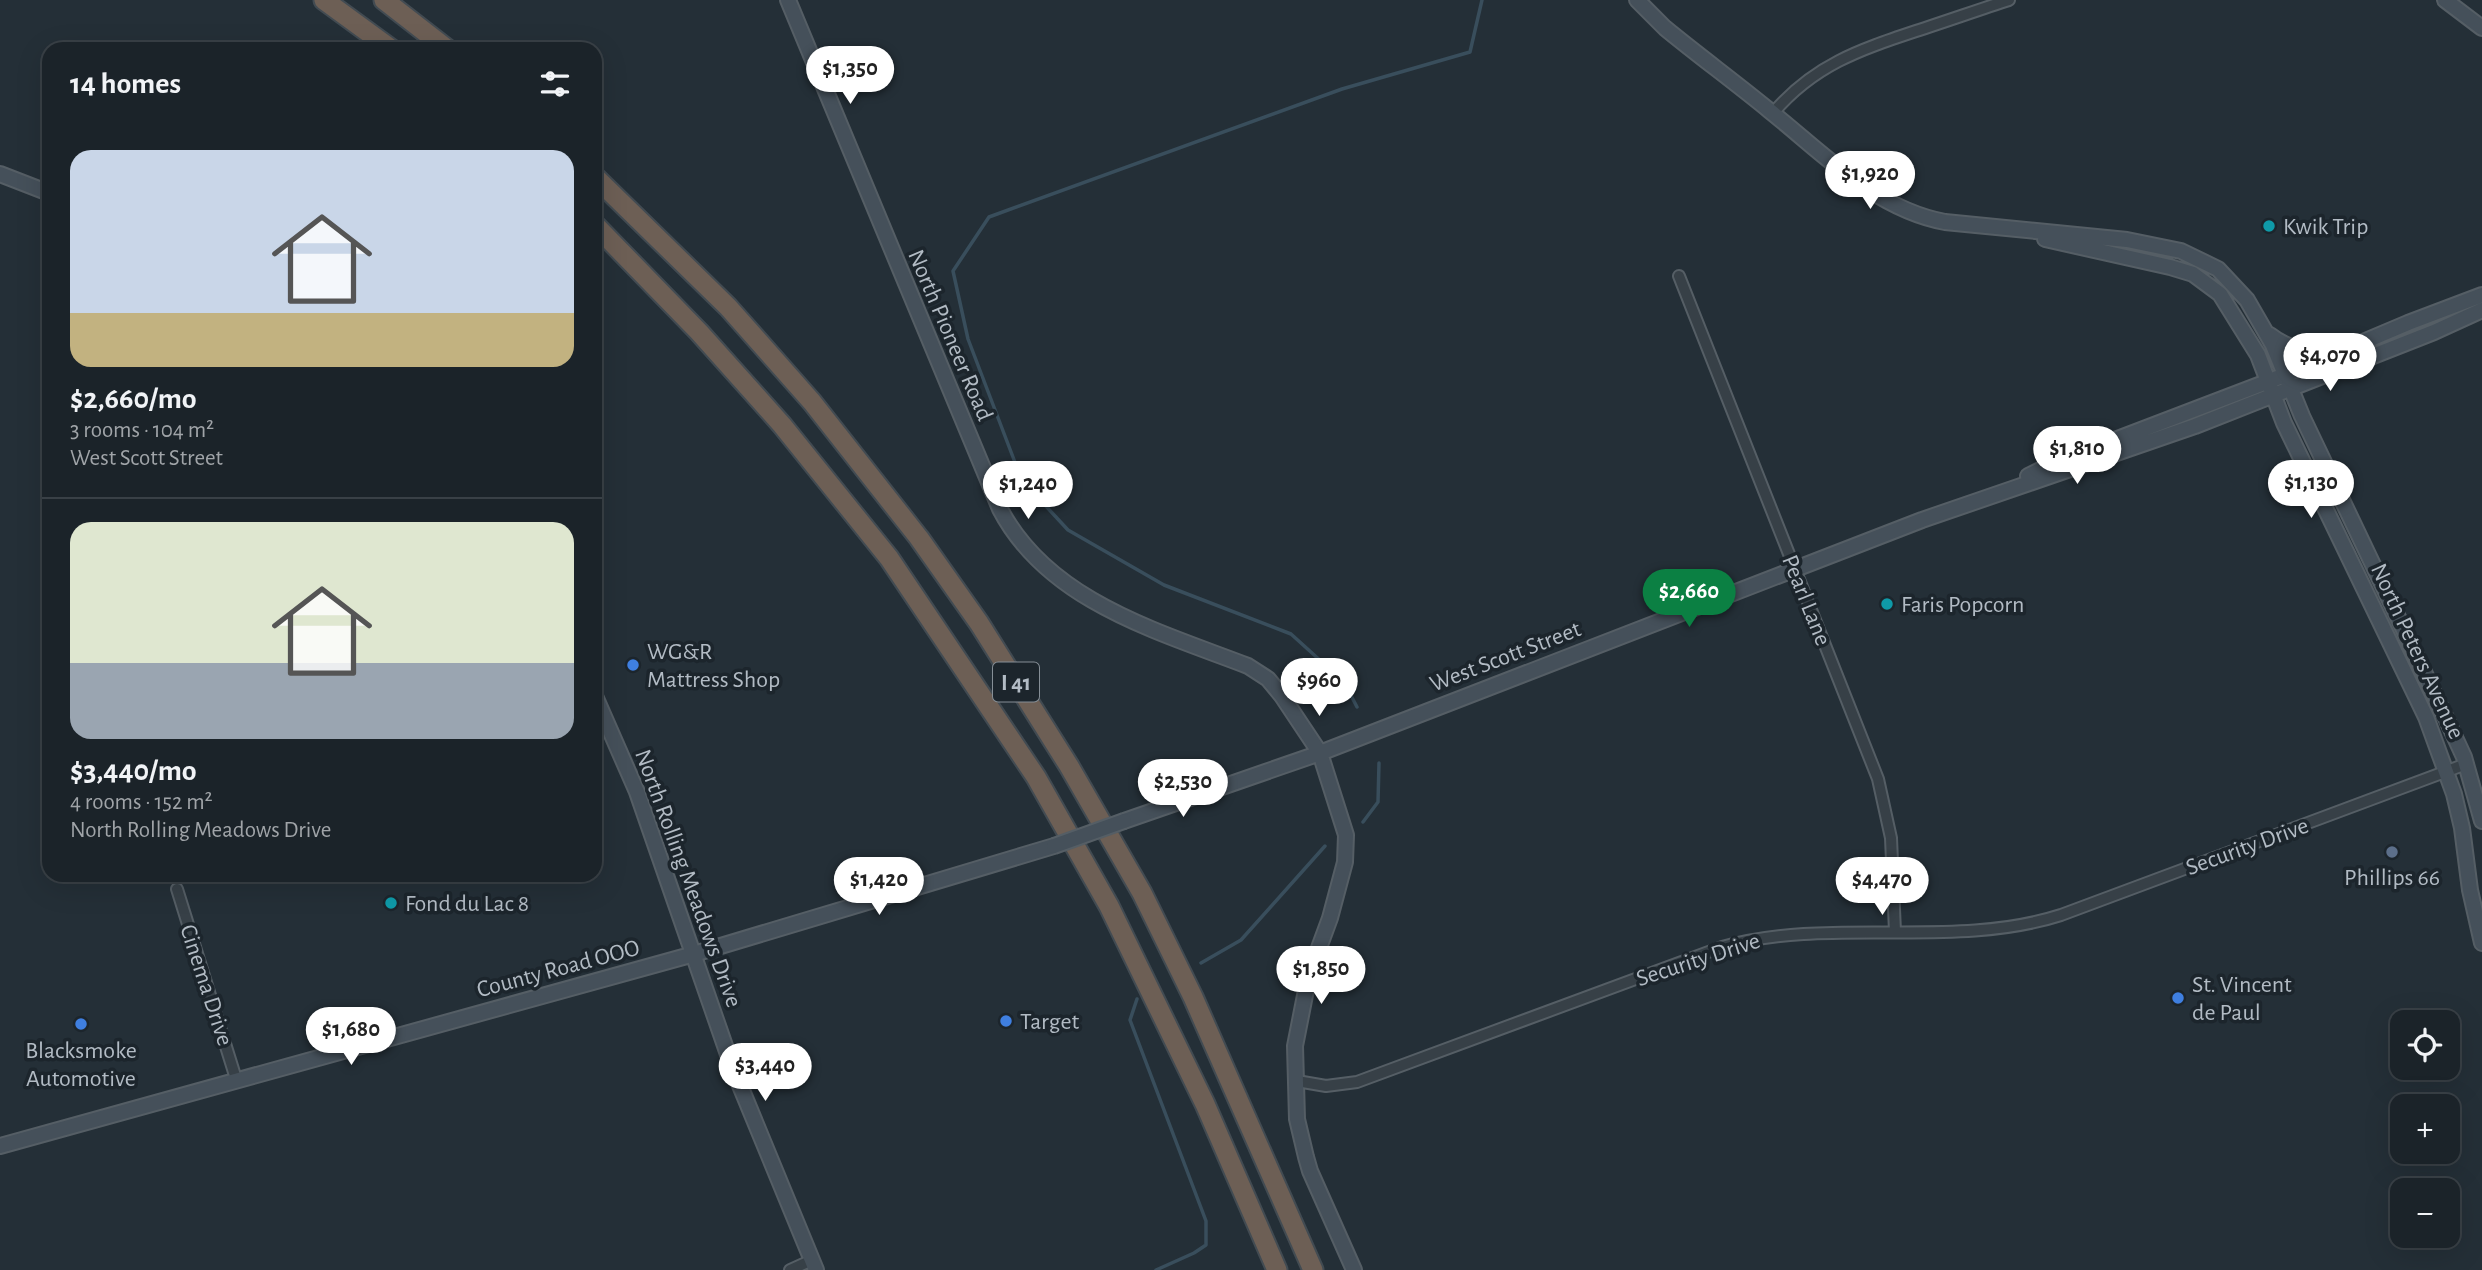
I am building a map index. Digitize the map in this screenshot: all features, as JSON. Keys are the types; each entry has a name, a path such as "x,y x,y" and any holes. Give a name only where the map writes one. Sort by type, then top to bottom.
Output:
{"highway":[{"path":"324,0 381,42"},
{"path":"384,0 438,42"},
{"name":"I 41","path":"602,184 728,307 813,402 919,538 979,624 1069,766 1142,893 1193,997 1313,1270"},
{"name":"I 41","path":"602,232 640,269 773,415 881,548 1036,777 1109,906 1205,1104 1277,1270"}],"main road":[{"name":"North Pioneer Road","path":"788,0 1000,509 1023,545 1051,572 1110,611 1248,666 1268,679 1320,753 1346,834 1345,862 1330,918 1309,975 1297,1028 1297,1119 1308,1164 1354,1270"},
{"path":"1637,0 1664,28 1860,185 1894,204 1933,219 2003,228"},
{"path":"2445,0 2482,28"},
{"path":"0,174 42,190"},
{"name":"North Peters Avenue","path":"2003,228 2127,240 2181,251 2218,269 2247,300 2266,333 2446,718 2466,764 2482,821"},
{"name":"North Peters Avenue","path":"2003,228 2083,249 2170,267 2193,274 2220,294 2258,355 2284,423 2426,717 2446,771 2462,828 2470,890 2482,943"},
{"name":"West Scott Street","path":"1980,499 2052,464 2285,375 2482,295"},
{"name":"West Scott Street","path":"1124,821 1320,753 1980,499 2119,454 2291,390 2482,310"},
{"path":"2266,333 2293,349 2334,355"},
{"name":"North Rolling Meadows Drive","path":"602,712 637,792 732,1066 814,1265"},
{"name":"County Road OOO","path":"0,1146 694,954 1054,845 1124,821"}],"street":[{"path":"1773,113 1805,81 1838,60 1865,48 2009,0"},
{"name":"Pearl Lane","path":"1679,276 1881,789 1892,848 1895,932"},
{"name":"Security Drive","path":"1297,1082 1326,1086 1357,1082 1736,943 1786,935 1992,930 2026,925 2466,764"},
{"name":"Cinema Drive","path":"177,889 237,1082"},
{"path":"790,1270 814,1265"}],"waterway":[{"path":"1024,473 1016,465 968,339 953,271 989,217 1342,89 1470,52 1482,0"},
{"path":"1043,503 1068,530 1164,585 1291,634 1344,682 1357,707"},
{"path":"1363,822 1378,802 1379,763"},
{"path":"1201,963 1241,940 1325,846"},
{"path":"1137,999 1130,1020 1206,1221 1206,1245 1156,1270"}],"place":[{"name":"Kwik Trip","path":"2269,226"},
{"name":"Faris Popcorn","path":"1887,604"},
{"name":"WG&R Mattress Shop","path":"633,665"},
{"name":"Phillips 66","path":"2392,852"},
{"name":"Fond du Lac 8","path":"391,903"},
{"name":"St. Vincent de Paul","path":"2178,998"},
{"name":"Target","path":"1006,1021"},
{"name":"Blacksmoke Automotive","path":"81,1024"}]}
